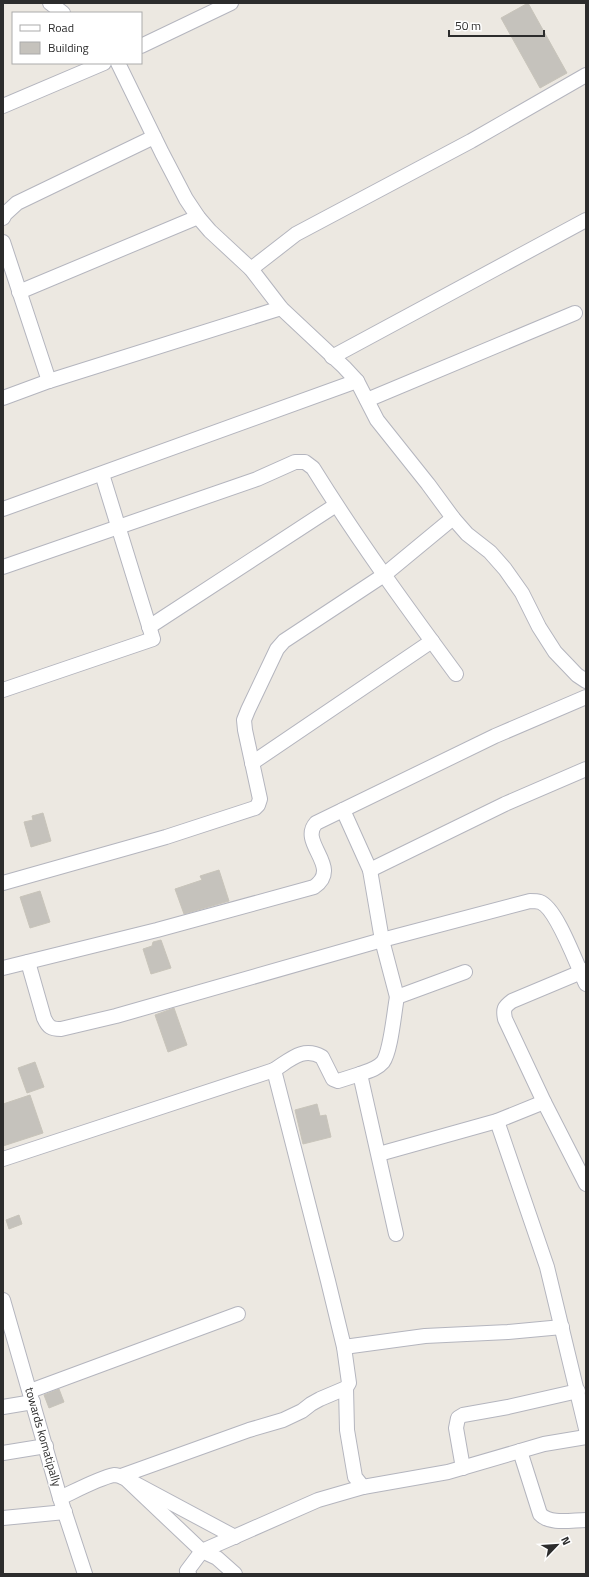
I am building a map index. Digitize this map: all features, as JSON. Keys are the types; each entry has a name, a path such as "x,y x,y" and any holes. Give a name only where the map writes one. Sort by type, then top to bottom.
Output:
{"street":[{"path":"50,3 62,12"},
{"path":"142,46 231,3"},
{"path":"3,106 102,64"},
{"path":"118,64 186,199 198,217 210,231 251,269 281,308 357,381 377,420 453,518 505,568 522,593 539,627 555,652 577,675 586,681"},
{"path":"251,269 296,234 471,141 586,75"},
{"path":"3,218 5,214 17,203 154,137"},
{"path":"19,292 198,217"},
{"path":"332,357 586,220"},
{"path":"3,242 49,381"},
{"path":"3,398 49,381 281,308"},
{"path":"367,400 575,313"},
{"path":"3,509 357,381"},
{"path":"3,567 257,479 295,462 305,462 312,468 384,575 456,674"},
{"path":"3,690 153,639 102,474"},
{"path":"149,627 336,505"},
{"path":"3,883 166,837 255,808 260,802 244,720 277,649 284,641 384,575 453,518"},
{"path":"252,763 432,641"},
{"path":"3,968 157,930 314,887 320,883 325,873 311,832 312,827 316,823 495,736 586,697"},
{"path":"370,870 506,804 586,769"},
{"path":"3,1159 274,1070 301,1054 308,1052 322,1057 333,1079 338,1081 375,1068 383,1062 388,1051 397,997 382,940 370,870 343,810"},
{"path":"28,962 46,1022 48,1026 53,1029 61,1029 123,1014 382,940 530,901 539,901 555,917 584,975 512,1001 503,1010 505,1019 544,1102 586,1184"},
{"path":"397,997 465,972"},
{"path":"274,1070 344,1347 349,1383 346,1388 347,1430 355,1477 362,1487"},
{"path":"360,1074 396,1234"},
{"path":"379,1154 497,1121 544,1102"},
{"path":"497,1121 547,1267 586,1428"},
{"name":"towards komatipally","path":"3,1300 5,1318 31,1397 60,1498 85,1574"},
{"path":"3,1408 238,1314"},
{"path":"344,1347 425,1336 508,1332 562,1327"},
{"path":"235,1537 121,1476 249,1430 283,1420 302,1412 311,1404 320,1399 346,1388"},
{"path":"463,1468 456,1428 458,1418 463,1415 508,1407 578,1391"},
{"path":"189,1574 187,1571 202,1551 318,1500 362,1487 448,1472 544,1444 586,1437"},
{"path":"3,1453 46,1446"},
{"path":"520,1451 540,1514 544,1518 550,1520 586,1520"},
{"path":"60,1498 104,1478 114,1475 120,1476 126,1479 202,1551 216,1558 236,1574"},
{"path":"3,1518 65,1512"}],"building":[{"path":"528,3 567,73 540,88 501,18"},
{"path":"43,813 51,841 31,847 24,822 33,820 32,816"},
{"path":"219,870 229,901 184,914 175,889 202,880 200,876"},
{"path":"40,891 50,922 30,928 20,897"},
{"path":"161,940 171,968 151,974 143,949 152,946 153,942"},
{"path":"174,1008 187,1045 168,1052 155,1015"},
{"path":"35,1062 44,1087 27,1093 18,1068"},
{"path":"30,1095 43,1133 3,1146 3,1104"},
{"path":"317,1104 320,1116 326,1115 331,1137 303,1144 295,1110"},
{"path":"19,1215 22,1224 9,1229 6,1220"},
{"path":"59,1389 64,1402 49,1408 44,1395"}]}
